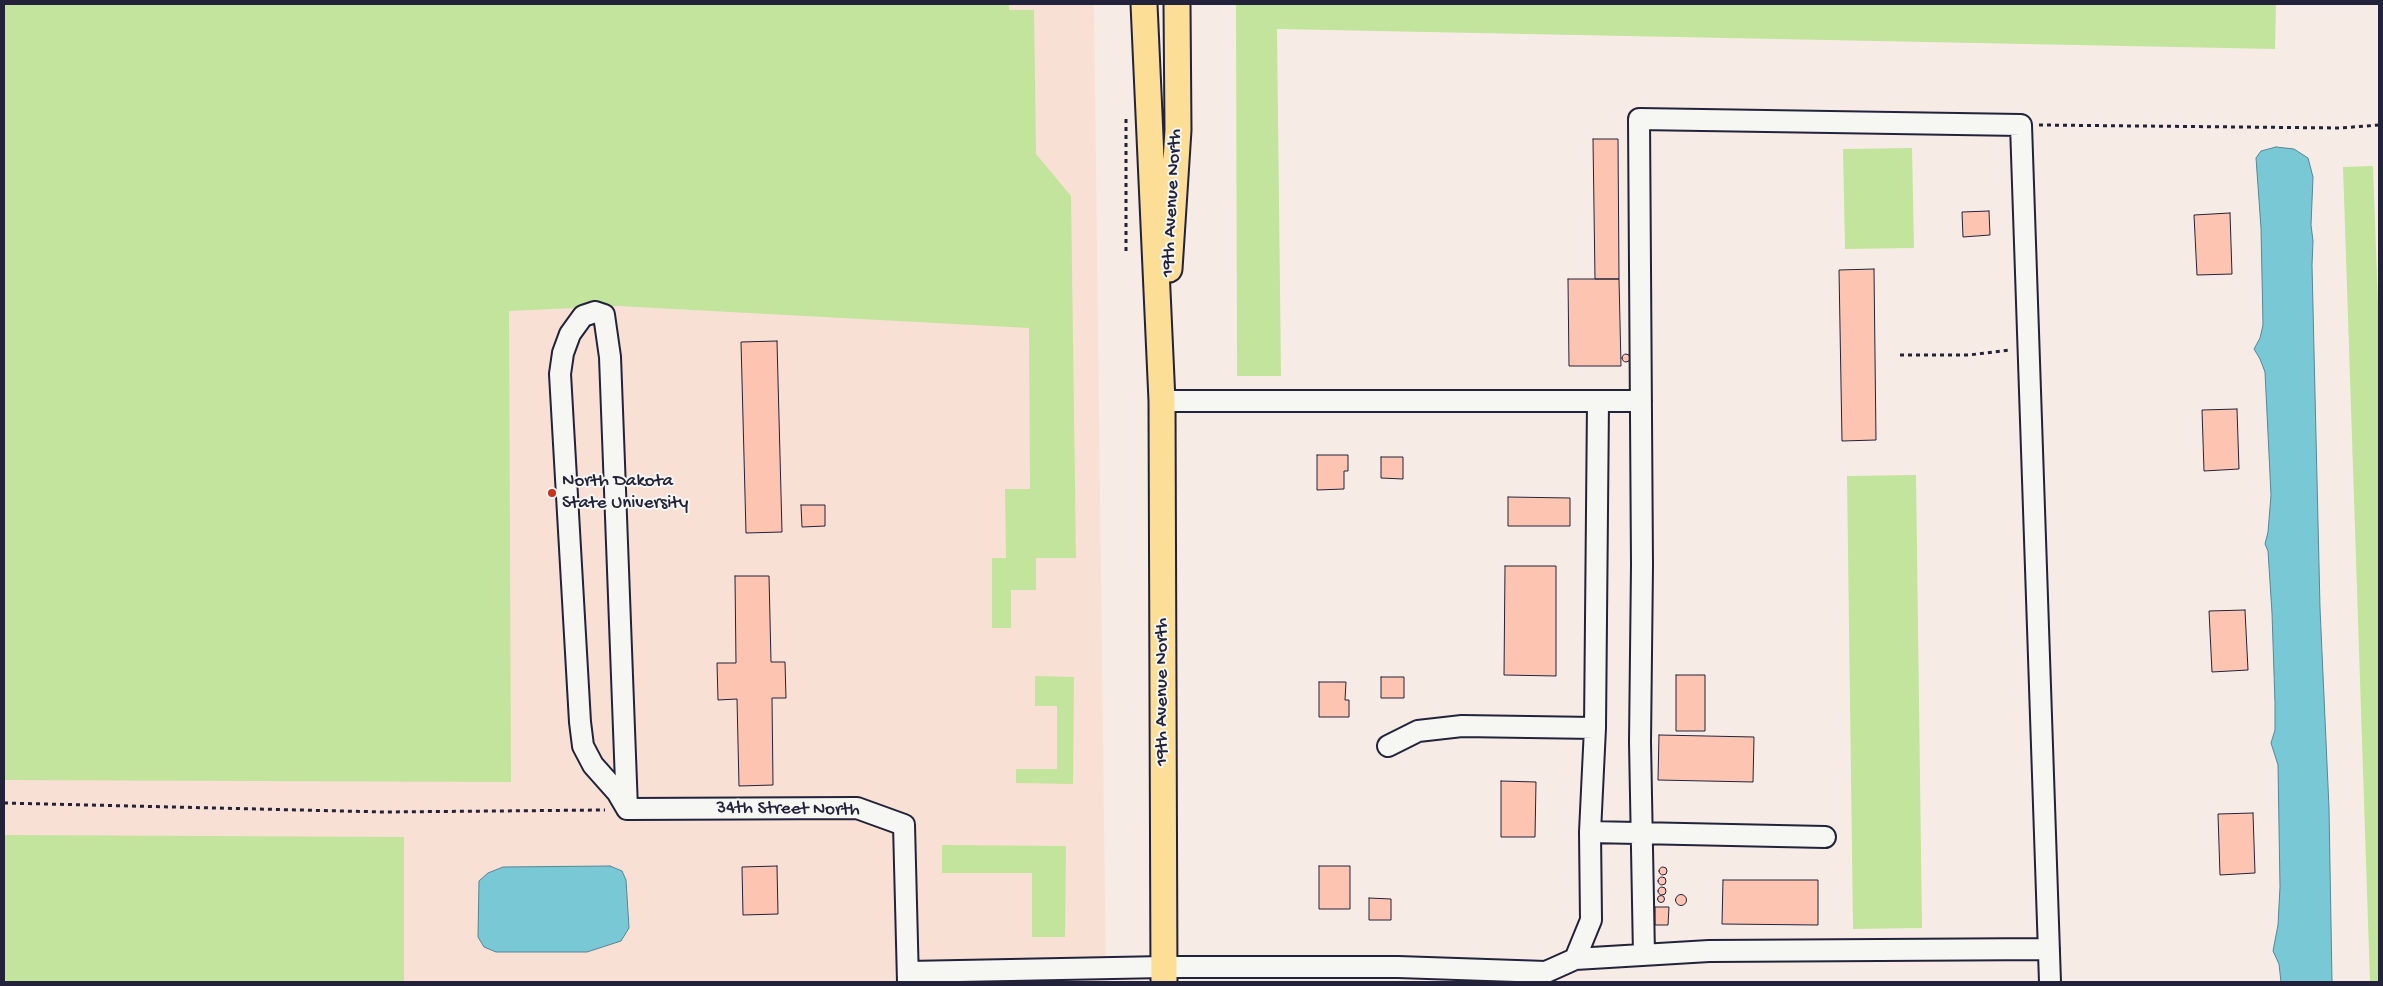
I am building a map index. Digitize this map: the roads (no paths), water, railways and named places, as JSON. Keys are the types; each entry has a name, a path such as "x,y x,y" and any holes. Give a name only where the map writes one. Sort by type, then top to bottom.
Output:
{"main road":[{"name":"19th Avenue North","path":"1144,4 1162,401 1164,974"},
{"name":"19th Avenue North","path":"1162,401 1178,130 1178,4"}],"street":[{"path":"1644,955 1639,119 2021,125 2027,347 2050,982"},
{"path":"595,312 604,315 610,357 627,809 617,792 593,765 583,746 580,722 560,374 563,353 570,334 583,316 595,312"},
{"path":"1162,401 1641,401"},
{"path":"1575,959 1591,920 1590,832 1595,728 1598,402"},
{"path":"1388,746 1418,731 1462,726 1595,728"},
{"name":"34th Street North","path":"627,809 857,808 904,825 908,977 1164,974 1398,967 1549,977"},
{"path":"1590,832 1825,838"},
{"path":"1549,977 1575,959 1709,951 2049,949"}],"water":[{"path":"2276,147 2294,149 2308,158 2313,177 2311,225 2313,241 2320,608 2329,808 2332,982 2281,982 2279,964 2273,951 2278,925 2280,887 2278,765 2271,743 2275,730 2272,613 2268,551 2265,544 2268,532 2271,495 2265,372 2254,349 2260,338 2263,325 2261,228 2256,158 2261,151"},
{"path":"610,866 622,871 626,880 629,928 621,941 587,952 496,952 484,947 478,937 479,881 488,873 503,867"}],"place":[{"name":"North Dakota State University","path":"552,493"}]}
